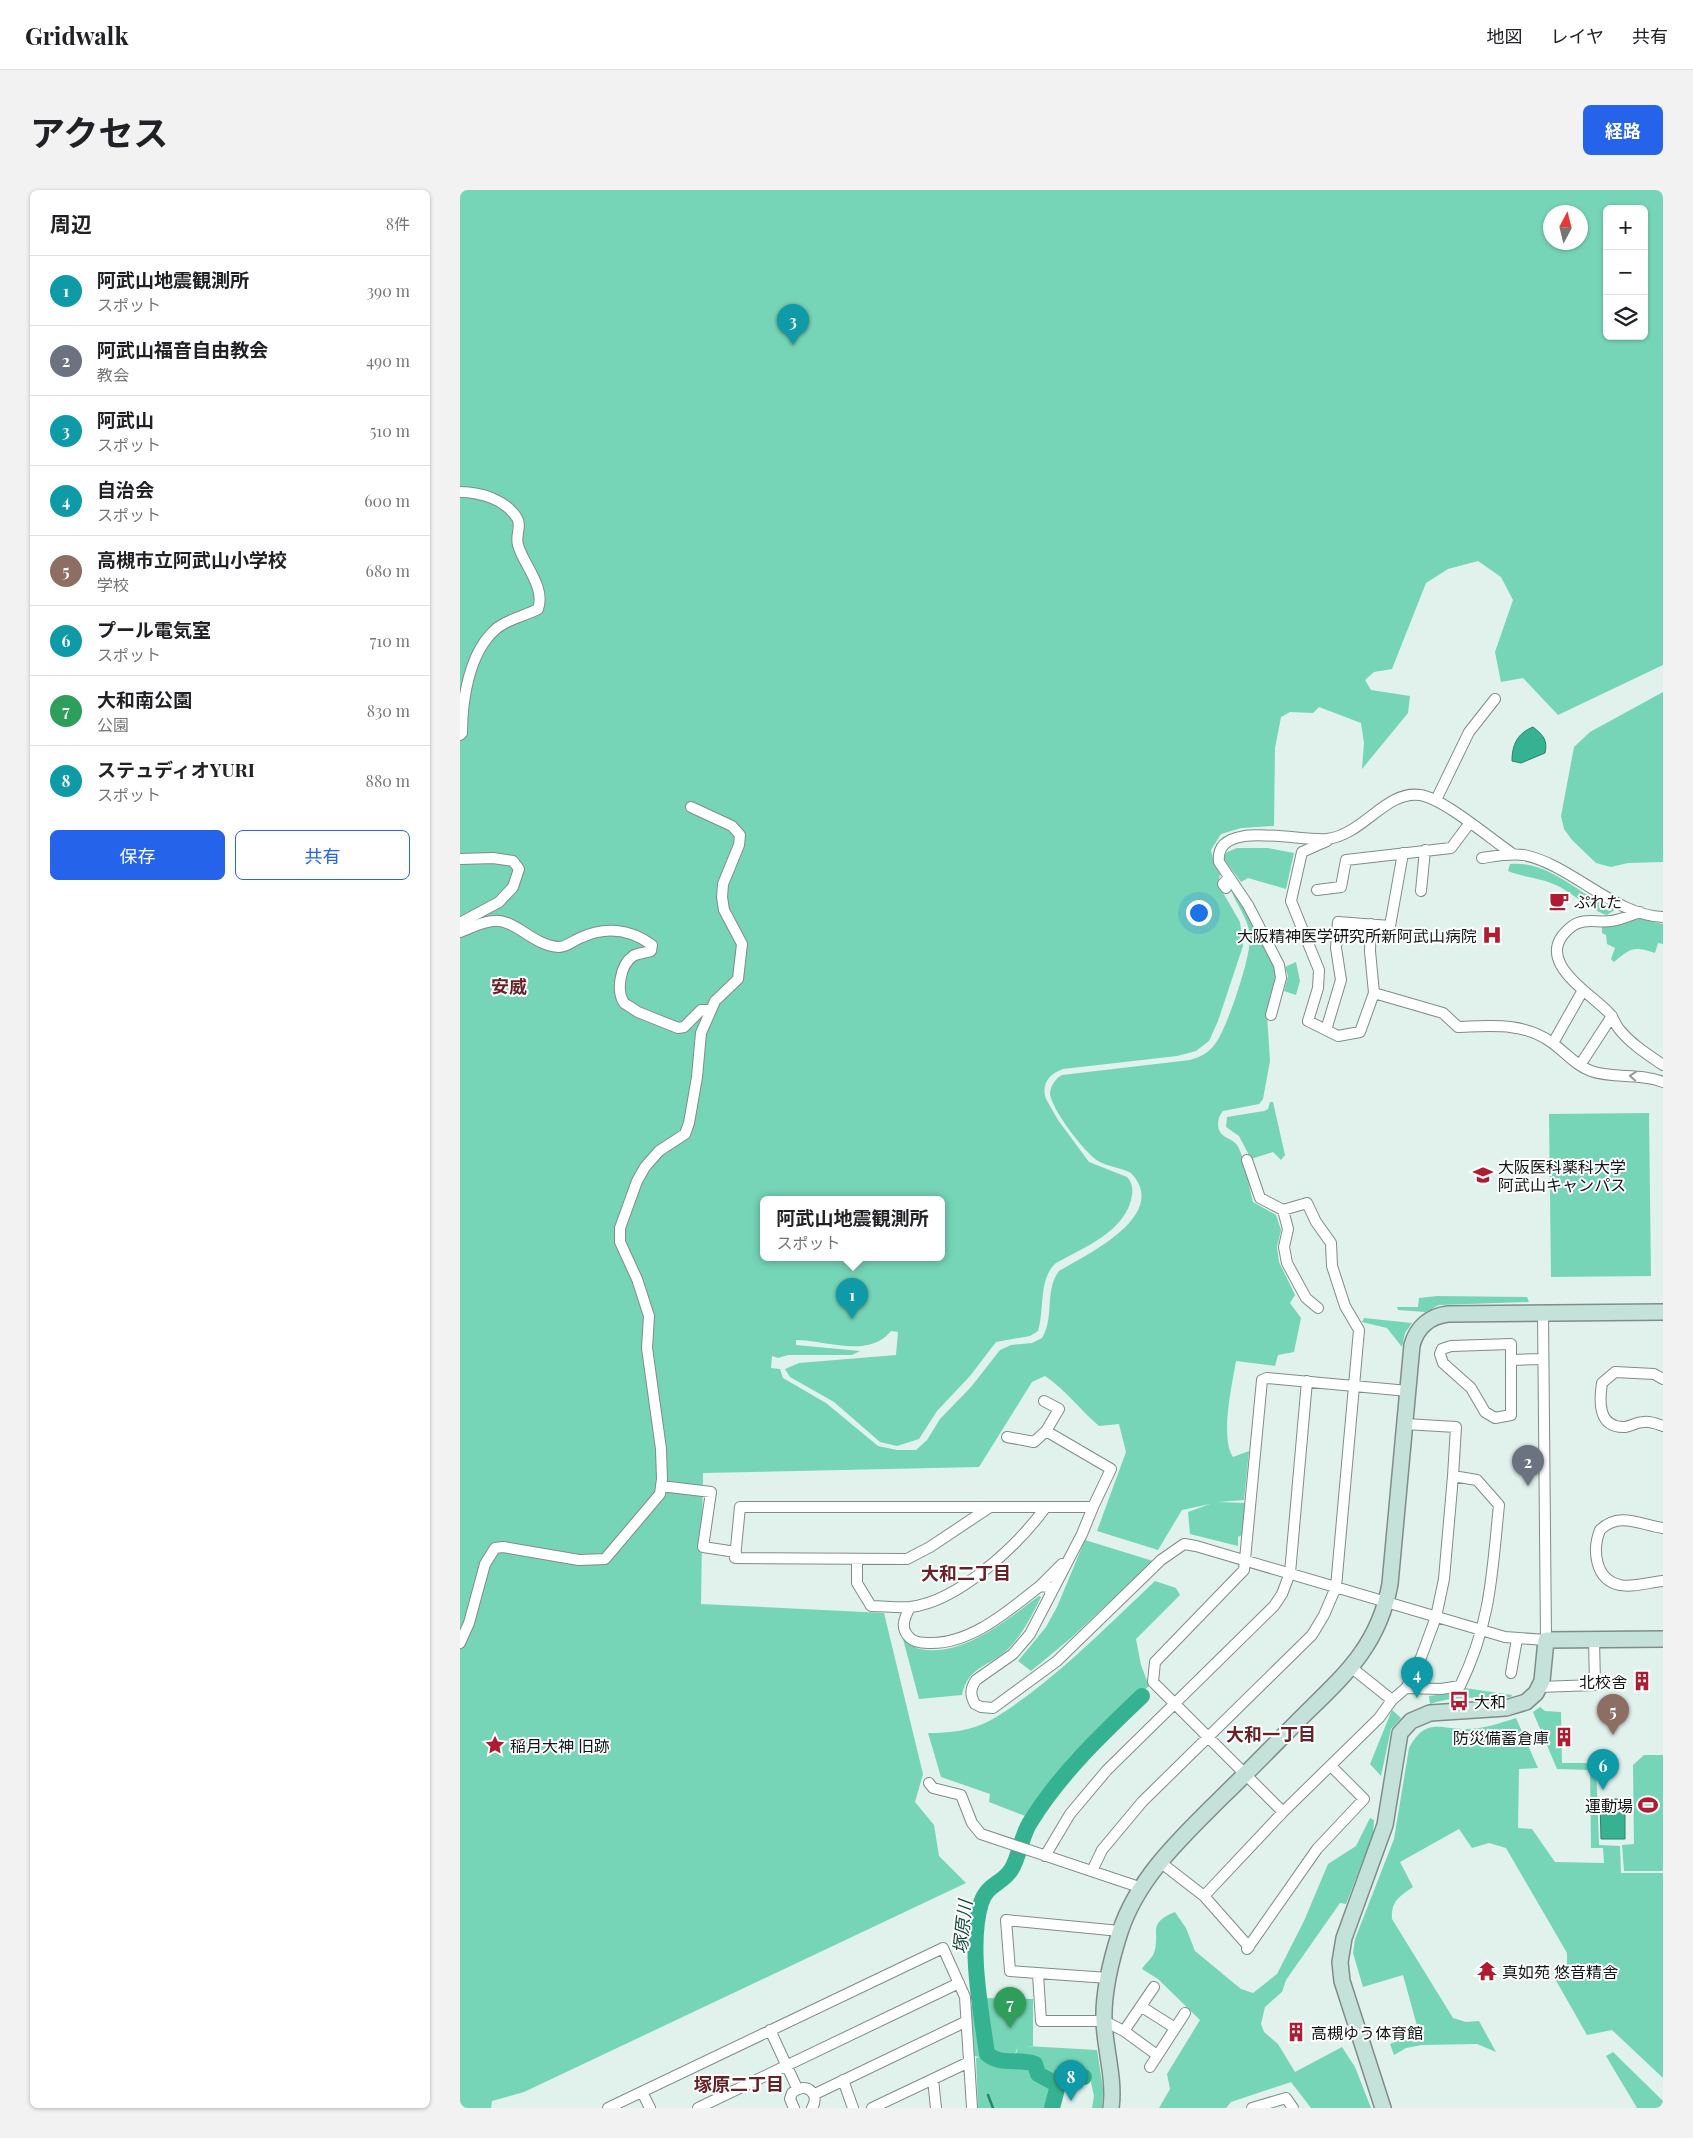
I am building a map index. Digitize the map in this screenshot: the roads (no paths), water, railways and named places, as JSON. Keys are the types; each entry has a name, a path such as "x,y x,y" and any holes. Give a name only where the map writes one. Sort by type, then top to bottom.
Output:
{"street":[{"path":"460,492 494,499 507,507 517,517 519,522 518,545 528,563 540,604 538,609 497,628 486,640 478,654 465,694 462,733 460,735"},
{"path":"1436,800 1469,732 1495,700"},
{"path":"1371,924 1370,950 1374,992 1360,1032 1338,1036 1308,1021 1319,984 1319,970 1291,901 1302,852 1355,830 1404,795 1418,794 1436,800 1513,854"},
{"path":"460,1643 469,1623 485,1564 495,1548 503,1546 579,1560 605,1559 660,1494 661,1449 647,1348 648,1316 637,1278 620,1242 620,1228 637,1181 645,1167 659,1151 684,1134 689,1123 697,1077 701,1033 709,1010 721,994 734,985 741,968 742,944 724,910 722,897 723,884 739,845 740,835 732,826 691,807"},
{"path":"1317,890 1341,887 1346,860 1451,848 1469,824"},
{"path":"1271,1015 1280,982 1279,965 1248,905 1227,883 1218,854 1225,842 1233,838 1256,836 1332,838"},
{"path":"1422,891 1425,850"},
{"path":"1326,1030 1341,980 1336,948 1338,922 1390,926 1403,853"},
{"path":"1482,858 1513,854 1530,857 1556,867 1598,892 1640,912 1663,917"},
{"path":"460,859 493,858 513,861 519,869 513,888 499,902 460,923"},
{"path":"1640,912 1612,921 1582,922 1566,932 1558,947 1560,964 1565,974 1612,1016 1626,1036 1663,1065"},
{"path":"460,932 494,920 504,921 539,942 562,947 592,933 628,931 645,939 652,944 652,948 651,951 636,954 625,964 619,988 624,1003 638,1012 678,1028 684,1027 701,1010 709,1010"},
{"path":"1553,1043 1583,990"},
{"path":"1374,992 1443,1013 1458,1027 1510,1026 1532,1032 1553,1043 1580,1065 1602,1074 1650,1077 1663,1082"},
{"path":"1580,1065 1612,1016"},
{"path":"1092,1872 1102,1850 1124,1822 1312,1635 1324,1615 1336,1587 1359,1330 1345,1306 1334,1274 1330,1242 1316,1222 1307,1203 1283,1210 1260,1198 1247,1160"},
{"path":"1283,1210 1288,1229 1284,1247 1287,1263 1306,1298 1318,1308"},
{"path":"1111,2108 1112,2081 1104,2021 1108,1978 1120,1931 1142,1888 1160,1862 1352,1668 1369,1642 1387,1602 1413,1340 1420,1328 1432,1318 1448,1314 1663,1312"},
{"path":"1383,2108 1342,1981 1340,1962 1344,1938 1385,1825 1398,1738 1407,1725 1430,1712 1513,1707 1531,1698 1540,1687 1544,1674 1546,1640 1543,1313"},
{"path":"1511,1344 1511,1360 1512,1415 1495,1418 1485,1412 1471,1388 1443,1363 1440,1354 1442,1349 1451,1346 1511,1344"},
{"path":"1511,1360 1542,1359"},
{"path":"1663,1379 1654,1374 1615,1372 1602,1383 1600,1399 1600,1412 1605,1420 1614,1425 1624,1427 1646,1421 1663,1426"},
{"path":"1283,1812 1153,1682 1155,1662 1244,1570 1260,1383 1267,1378 1408,1390"},
{"path":"1045,1856 1070,1814 1107,1770 1274,1606 1282,1594 1290,1574 1307,1381"},
{"path":"1007,1437 1034,1442 1046,1431 1059,1409 1044,1401"},
{"path":"1204,1896 1283,1812 1379,1718 1392,1700 1406,1688 1423,1657 1436,1617 1444,1578 1456,1427 1405,1424"},
{"path":"1046,1431 1111,1469 1074,1550 1030,1634 1018,1647 972,1686 972,1698 980,1708 993,1708 1057,1662 1161,1560 1184,1544 1246,1560 1436,1617 1517,1639 1663,1639"},
{"path":"1406,1688 1441,1689 1460,1686 1483,1630 1489,1602 1499,1505 1477,1480 1453,1476"},
{"path":"661,1486 711,1492 703,1547 736,1552"},
{"path":"990,1507 930,1547 907,1559 735,1558 740,1507 990,1507 1044,1508 1093,1507"},
{"path":"857,1559 857,1583 871,1606 910,1606 942,1596 992,1564 1030,1528 1044,1508"},
{"path":"1663,1528 1632,1520 1615,1521 1600,1530 1596,1552 1601,1573 1609,1581 1621,1586 1663,1581"},
{"path":"910,1606 900,1632 910,1639 922,1643 946,1644 979,1630 1014,1607 1056,1572 1074,1550"},
{"path":"1040,1586 1048,1588 1050,1594"},
{"path":"1511,1673 1517,1639"},
{"path":"1540,1687 1599,1686 1594,1639"},
{"path":"1352,1668 1392,1700"},
{"path":"1160,1862 1204,1896 1248,1948 1317,1848 1364,1799 1332,1766"},
{"path":"929,1782 934,1788 961,1795 972,1823 981,1834 1142,1888"},
{"path":"1108,1978 1010,1971 1006,1920 1120,1931"},
{"path":"608,2108 943,1948 965,1997 972,2108"},
{"path":"1038,1974 1041,2021 1104,2021 1124,2031 1157,2055"},
{"path":"698,2108 959,1983"},
{"path":"1124,2031 1154,1987"},
{"path":"1142,2006 1175,2028"},
{"path":"1150,2067 1186,2013"},
{"path":"815,2094 966,2022"},
{"path":"770,2030 797,2088"},
{"path":"872,2108 969,2062"},
{"path":"933,2079 936,2108"},
{"path":"843,2080 853,2108"},
{"path":"790,2107 792,2093 797,2088 807,2088 815,2094 816,2101 812,2108"},
{"path":"642,2092 650,2108"},
{"path":"1252,2108 1286,2098 1294,2108"}],"waterway":[{"name":"塚原川","path":"1052,2108 1058,2085 1038,2074 1035,2064 998,2060 987,2054 977,1978 977,1920 981,1903 987,1892 1011,1870 1028,1827 1042,1804 1082,1755 1142,1696"},
{"path":"1058,2085 1061,2076 1084,2077"},
{"path":"988,2095 993,2108"}],"place":[{"name":"阿武山","path":"793,345"},
{"name":"ぷれた","path":"1559,901"},
{"name":"大阪精神医学研究所新阿武山病院","path":"1492,935"},
{"name":"大阪医科薬科大学 阿武山キャンパス","path":"1483,1175"},
{"name":"阿武山地震観測所","path":"852,1319"},
{"name":"阿武山福音自由教会","path":"1528,1486"},
{"name":"北校舎","path":"1642,1681"},
{"name":"自治会","path":"1417,1698"},
{"name":"大和","path":"1459,1701"},
{"name":"高槻市立阿武山小学校","path":"1613,1735"},
{"name":"防災備蓄倉庫","path":"1564,1737"},
{"name":"稲月大神 旧跡","path":"495,1745"},
{"name":"プール電気室","path":"1603,1790"},
{"name":"運動場","path":"1648,1805"},
{"name":"真如苑 悠音精舎","path":"1487,1971"},
{"name":"大和南公園","path":"1010,2028"},
{"name":"高槻ゆう体育館","path":"1296,2032"},
{"name":"ステュディオYURI","path":"1071,2101"}],"district":[{"name":"安威","path":"509,986"},
{"name":"大和二丁目","path":"966,1573"},
{"name":"大和一丁目","path":"1271,1734"},
{"name":"塚原二丁目","path":"739,2084"}]}
